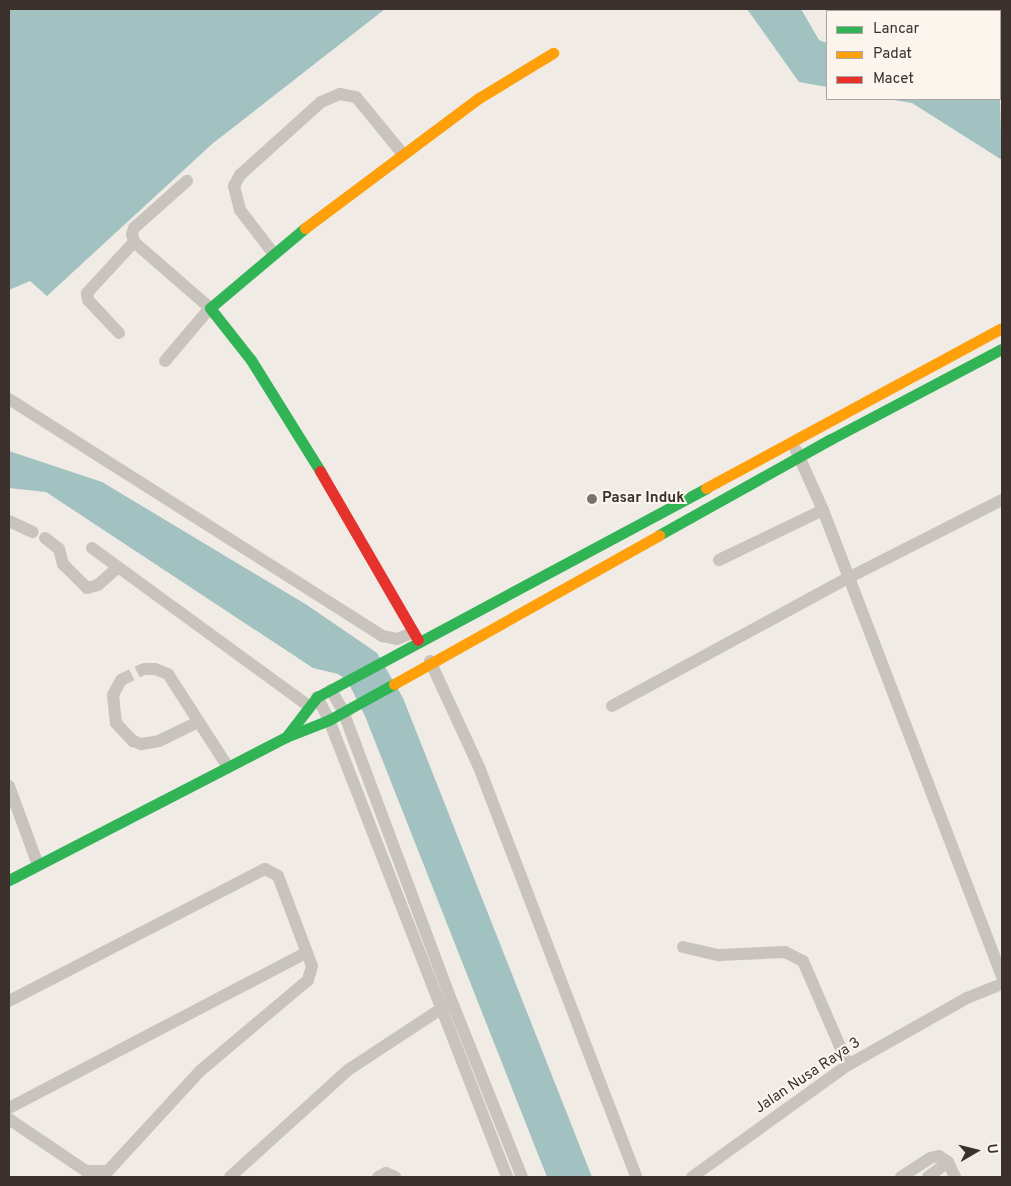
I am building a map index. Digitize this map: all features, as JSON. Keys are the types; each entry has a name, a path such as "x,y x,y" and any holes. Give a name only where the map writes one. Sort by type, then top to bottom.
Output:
{"street":[{"path":"165,361 210,308 273,253 402,153 480,98 554,53"},
{"path":"273,253 240,210 234,197 234,186 245,170 321,102 340,94 356,97 402,153"},
{"path":"119,333 88,300 87,293 134,242 134,228 186,181"},
{"path":"134,242 210,308 250,360 294,426 416,636"},
{"path":"286,737 313,702 385,660 416,636 1002,328"},
{"path":"9,880 286,737 329,720 399,682 430,661 1002,348"},
{"path":"9,399 382,636 398,639 416,636"},
{"path":"790,440 800,457 823,510 1002,976"},
{"path":"612,706 848,578 1002,500"},
{"path":"719,560 823,510"},
{"path":"9,521 33,532"},
{"path":"45,538 59,549 63,564 87,588 98,585 118,567"},
{"path":"92,548 313,702 329,720 507,1177"},
{"path":"430,661 479,766 636,1177"},
{"path":"144,669 155,669 168,674 228,767"},
{"path":"121,680 113,695 116,723 133,741 141,744 159,741 198,722"},
{"path":"337,687 349,708 452,1002 522,1177"},
{"path":"9,786 38,865"},
{"path":"9,1001 265,869 278,876 312,970 308,980 200,1071 108,1171 86,1171 9,1120"},
{"path":"683,947 719,956 785,952 803,961 848,1065"},
{"path":"9,1108 307,952"},
{"name":"Jalan Nusa Raya 3","path":"692,1177 848,1065 967,998 1002,984"},
{"path":"230,1177 348,1070 440,1008 452,1002"},
{"path":"901,1177 933,1157 948,1162 955,1177"},
{"path":"928,1177 948,1162"},
{"path":"378,1177 386,1173 395,1177"}],"water":[{"path":"9,9 385,9 212,144 47,296 30,281 9,290"},
{"path":"747,9 801,9 819,40 826,43 826,87 799,82"},
{"path":"894,100 1000,100 1002,160 912,103"},
{"path":"9,451 102,482 307,605 377,653 403,698 592,1177 547,1177 365,716 347,680 338,674 313,668 46,492 9,488"}],"tunnel":[{"path":"121,680 144,669"}],"traffic: fast":[{"path":"305,228 210,308 251,360 320,471"},
{"path":"659,535 831,439 1002,349"},
{"path":"286,737 317,697 706,488"},
{"path":"9,880 286,737 329,720 394,684"}],"traffic: slow":[{"path":"305,228 479,98 553,53"},
{"path":"706,488 1002,328"},
{"path":"394,684 659,535"}],"traffic: jam":[{"path":"320,471 418,640"}],"place":[{"name":"Pasar Induk","path":"592,499"}]}
